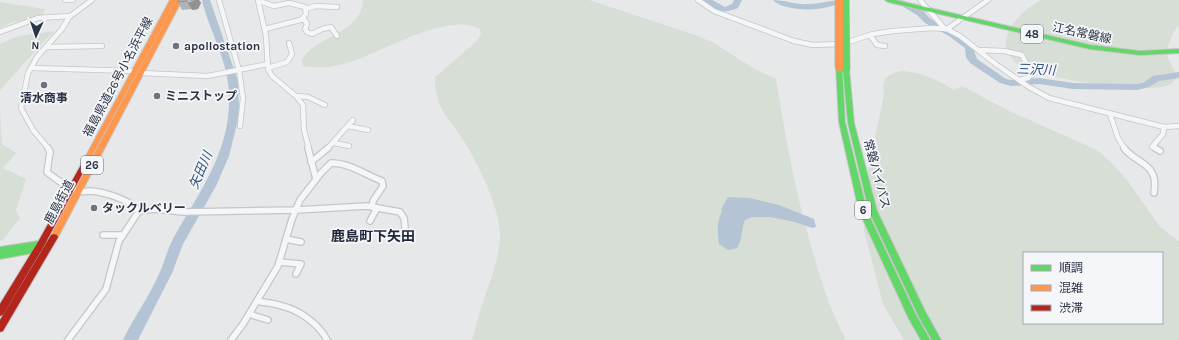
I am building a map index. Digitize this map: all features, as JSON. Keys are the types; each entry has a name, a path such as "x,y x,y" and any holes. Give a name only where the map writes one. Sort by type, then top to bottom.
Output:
{"main road":[{"name":"福島県道26号小名浜平線","path":"0,312 44,246 138,72 173,0"},
{"name":"26","path":"138,72 179,0"},
{"name":"常磐バイパス","path":"839,0 843,68 851,123 873,211 922,314 937,340"},
{"name":"常磐バイパス","path":"846,0 842,122 863,211 912,316 926,340"},
{"name":"江名常磐線","path":"888,0 1108,51 1147,53 1179,51"},
{"name":"26","path":"0,328 44,246"},
{"path":"0,250 44,246"},
{"path":"0,256 44,246"}],"street":[{"path":"65,0 73,0"},
{"path":"92,0 70,16 62,29 37,57 31,68 24,90 21,108 33,130 47,146 50,152 47,172 57,180 75,189 100,193 129,203 138,208 139,211"},
{"path":"219,0 239,70 242,98 240,126"},
{"path":"275,6 279,0"},
{"path":"698,0 714,11 804,43 820,46 836,45 870,35 893,31 932,28 946,29 988,0"},
{"path":"920,0 946,29 960,36 997,65 1034,90 1049,98 1164,127 1179,126"},
{"path":"306,9 305,7 289,2 275,6 261,2 268,66 272,76 297,96 302,102 304,108 304,130 316,179"},
{"path":"306,9 315,6 337,7"},
{"path":"265,29 302,19 306,14 306,9"},
{"path":"0,32 38,18 70,16"},
{"path":"302,19 306,21 305,31 311,34 331,27 338,36"},
{"path":"870,35 877,45 885,46"},
{"path":"31,68 208,76 284,64 292,54 289,43"},
{"path":"47,46 102,46"},
{"path":"978,50 1004,51 1022,55 1032,75 1028,78 1019,80"},
{"path":"297,96 308,97 325,105"},
{"path":"1110,114 1116,132 1126,151 1144,162 1155,180 1156,185 1154,193"},
{"path":"311,162 319,157 334,143 353,120"},
{"path":"348,126 368,130"},
{"path":"1160,150 1152,147 1163,134 1164,127"},
{"path":"334,143 349,146"},
{"path":"231,340 257,301 279,262 300,200 328,166 334,163 352,166 371,177 380,179 383,186 373,201 375,208 370,221"},
{"path":"139,211 155,209 183,212 206,212 375,208 397,210 405,208"},
{"path":"397,210 402,214 405,227"},
{"path":"68,340 106,289 112,270 118,241 133,222 139,211"},
{"path":"103,235 123,236"},
{"path":"286,239 301,242"},
{"path":"279,262 301,264 296,274"},
{"path":"257,301 284,305 292,309 320,329 326,335 327,340"},
{"path":"249,314 268,320"}],"shaded area":[{"path":"363,0 589,0 695,35 714,43 753,68 776,79 791,163 805,225 826,294 846,340 472,340 496,264 500,240 500,228 483,176 464,141 440,105 437,97 435,77 477,41 481,34 480,29 465,25 448,26 428,30 350,62 326,67 303,66 302,60 309,52 355,20 361,11"},
{"path":"1041,0 1179,0 1179,25 1174,31 1167,49 1168,58 1177,77 1173,83 1163,87 1140,88 1074,81 1055,77 1019,65 1011,58 1007,50 1007,36 1019,17 1027,9"},
{"path":"0,2 45,9 42,17 10,23 0,28"},
{"path":"55,31 44,41 0,90 0,44 18,36"},
{"path":"902,71 923,75 954,90 962,86 1009,111 1097,150 1111,162 1127,180 1160,227 1179,241 1179,340 904,340 883,304 864,231 863,193 884,95 883,85 886,78 892,73"},
{"path":"0,108 2,144 16,153 3,168 26,179 16,210 20,218 3,240 0,241"}],"water":[{"path":"728,197 749,198 779,205 814,219 816,227 812,228 795,222 770,217 752,217 745,220 737,248 728,250 719,244 718,223 722,211 721,209"}],"building":[{"path":"179,0 195,0 188,3 187,1 178,2"}],"waterway":[{"name":"矢田川","path":"130,340 166,273 172,253 177,243 210,186 223,156 232,124 234,109 233,81 206,0"},
{"name":"三沢川","path":"707,0 716,7 725,10 735,6 738,0"},
{"name":"三沢川","path":"777,0 791,6 799,7 817,6 839,0"},
{"name":"三沢川","path":"896,0 920,13 928,21 944,31 952,34 969,47 973,61 1003,81 1011,83 1039,81 1073,86 1137,87 1146,85 1156,78 1179,75"}],"traffic: fast":[{"path":"845,0 846,69"},
{"path":"888,0 1090,47 1140,53 1179,51"},
{"path":"839,67 842,122 863,211 912,316 926,340"},
{"path":"846,69 851,123 873,211 922,314 937,340"},
{"path":"0,250 45,243"},
{"path":"0,256 41,249"}],"traffic: slow":[{"path":"84,165 173,0"},
{"path":"54,237 179,0"},
{"path":"839,0 839,67"}],"traffic: jam":[{"path":"0,312 41,244 84,165"},
{"path":"0,328 54,237"}],"place":[{"name":"apollostation","path":"176,46"},
{"name":"清水商事","path":"44,85"},
{"name":"ミニストップ","path":"157,96"},
{"name":"タックルベリー","path":"94,208"}],"district":[{"name":"鹿島町下矢田","path":"373,236"}]}
